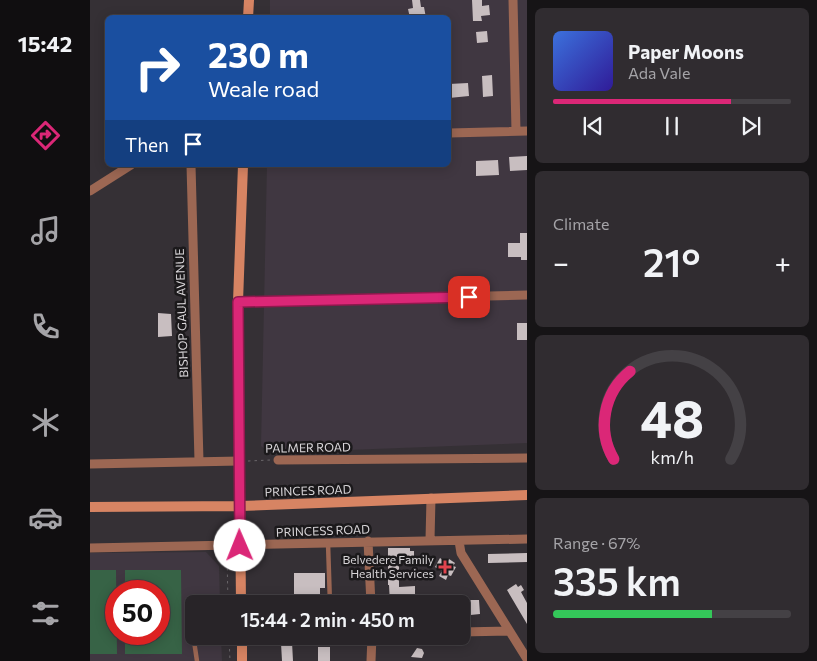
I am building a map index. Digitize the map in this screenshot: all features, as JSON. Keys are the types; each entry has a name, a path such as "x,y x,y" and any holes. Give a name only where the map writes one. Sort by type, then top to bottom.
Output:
{"main road":[{"path":"248,15 249,0"},
{"path":"241,595 238,302 242,167"},
{"name":"PRINCES ROAD","path":"90,507 240,506 527,496"},
{"path":"242,645 242,661"}],"street":[{"path":"513,0 516,131"},
{"path":"451,132 527,131"},
{"path":"90,191 128,167"},
{"name":"BISHOP GAUL AVENUE","path":"191,167 199,461"},
{"path":"238,302 527,296"},
{"name":"PALMER ROAD","path":"278,460 527,458"},
{"path":"90,464 240,461"},
{"path":"430,540 431,498"},
{"name":"PRINCESS ROAD","path":"90,548 240,546 368,541 430,540 459,542 527,539"},
{"path":"368,541 371,595"},
{"path":"459,542 461,552 527,659"},
{"path":"470,632 509,631"},
{"path":"371,661 372,645"}],"lane":[{"path":"328,543 330,595"},
{"path":"195,645 197,661"}],"path":[{"name":"PALMER ROAD","path":"240,461 278,460"},
{"path":"227,546 228,595"},
{"path":"229,645 230,661"}],"shaded area":[{"path":"270,0 527,0 527,443 270,453 261,446 267,167 451,167 451,15 270,15"},
{"path":"206,552 219,566 220,595 185,595 185,645 221,645 222,661 90,661 90,553"}],"green space":[{"path":"90,570 116,570 116,580 105,580 105,645 117,645 117,654 90,654"},
{"path":"125,570 181,570 182,654 125,654 125,645 170,645 170,580 125,580"}],"building":[{"path":"412,0 420,0 425,15 409,15 408,9 413,8"},
{"path":"472,0 482,0 482,6 489,5 490,15 481,16 482,21 473,21"},
{"path":"487,31 488,42 477,43 476,32"},
{"path":"492,75 493,96 483,97 482,76"},
{"path":"468,83 469,96 451,98 451,84"},
{"path":"527,156 527,170 510,171 509,157"},
{"path":"498,160 499,175 476,176 476,161"},
{"path":"520,233 527,233 527,260 521,260 521,257 508,257 508,243 520,243"},
{"path":"158,313 171,314 172,336 158,337"},
{"path":"517,323 527,323 527,340 517,340"},
{"path":"388,548 410,548 410,551 414,551 414,559 399,560 399,587 415,586 415,595 390,595"},
{"path":"527,553 527,562 488,563 488,554"},
{"path":"440,558 447,563 449,559 455,563 453,566 456,567 451,576 448,575 446,580 439,576 442,571 435,567"},
{"path":"294,573 325,573 325,588 320,588 320,595 294,595"},
{"path":"516,584 518,587 521,585 524,590 521,592 527,603 527,624 507,590"},
{"path":"470,600 479,600 480,614 470,615"},
{"path":"281,645 292,645 293,661 282,661"},
{"path":"318,647 330,647 330,661 318,661"},
{"path":"417,648 422,649 424,653 422,658 411,657"}],"place":[{"name":"Belvedere Family Health Services","path":"445,567"}],"route":[{"path":"240,546 238,302 469,297"}]}
